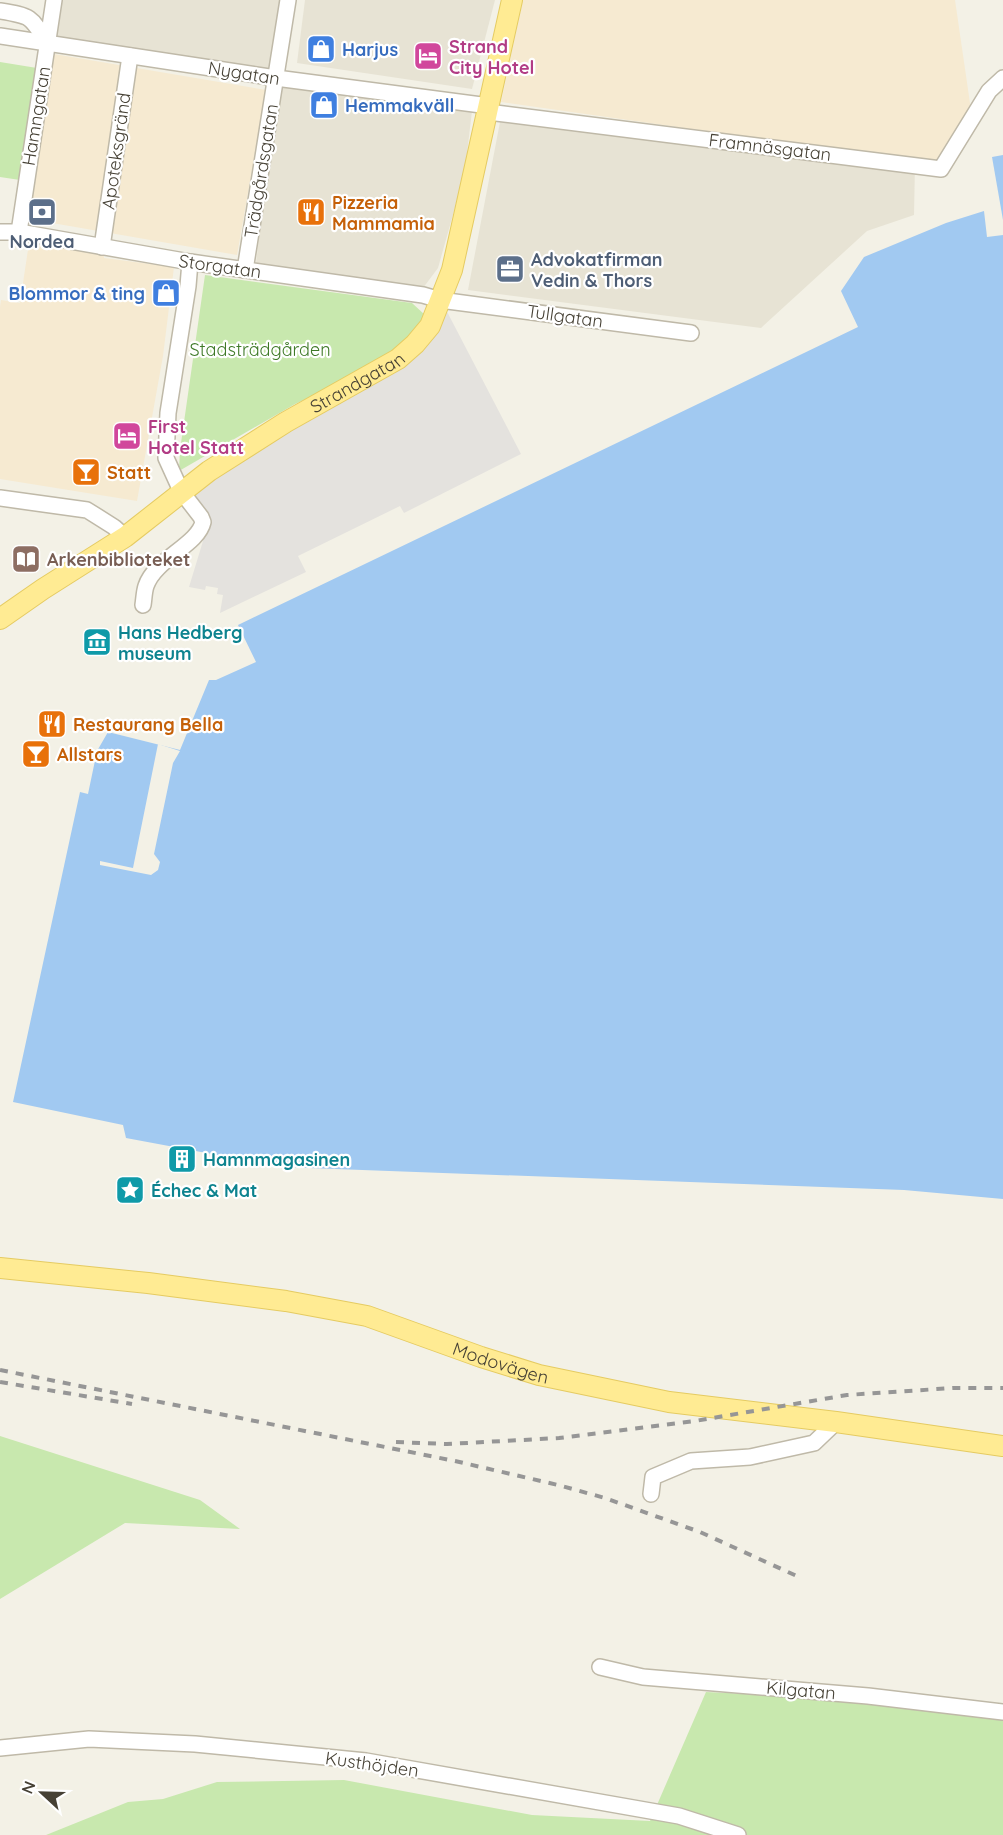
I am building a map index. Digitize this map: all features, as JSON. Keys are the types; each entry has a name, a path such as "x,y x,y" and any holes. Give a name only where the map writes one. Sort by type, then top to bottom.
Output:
{"main road":[{"name":"Strandgatan","path":"0,619 125,537 181,491 247,446 398,359 430,326 432,297 452,270 512,0"},
{"name":"Modovägen","path":"0,1268 148,1283 286,1301 367,1316 539,1375 669,1402 836,1422 1003,1446"}],"street":[{"name":"Hamngatan","path":"19,232 54,0"},
{"name":"Trädgårdsgatan","path":"245,270 288,0"},
{"path":"0,11 28,16 34,21 47,43"},
{"name":"Nygatan","path":"0,36 489,109"},
{"name":"Apoteksgränd","path":"102,247 130,56"},
{"name":"Framnäsgatan","path":"489,109 941,169 989,91 1003,78"},
{"name":"Storgatan","path":"0,232 19,232 190,262 432,297"},
{"path":"143,605 145,587 152,574 202,528 201,517 181,491 166,458 168,413 190,262"},
{"name":"Tullgatan","path":"432,297 691,333"},
{"path":"0,498 87,510 125,537"},
{"path":"651,1494 653,1478 691,1461 750,1457 814,1443 836,1422"},
{"name":"Kilgatan","path":"600,1667 643,1677 868,1696 1003,1712"},
{"name":"Kusthöjden","path":"0,1748 89,1739 195,1744 366,1761 679,1816 738,1835"}],"shaded area":[{"path":"62,0 280,0 270,70 57,37"},
{"path":"305,0 495,0 472,89 297,63"},
{"path":"523,0 955,0 971,110 939,164 501,102"},
{"path":"54,54 266,90 237,255 29,219"},
{"path":"277,84 472,111 466,162 454,211 438,268 423,288 256,263"},
{"path":"500,122 713,148 915,164 914,215 867,231 761,328 468,290"},
{"path":"29,243 104,254 104,258 174,267 163,356 137,501 0,479 0,307 1,300 20,303"},
{"path":"442,302 521,454 404,513 400,506 298,556 306,572 220,613 223,595 217,594 218,588 206,586 205,590 189,587 203,541 205,522 185,492 399,362"}],"green space":[{"path":"0,62 37,68 20,180 0,177"},
{"name":"Stadsträdgården","path":"205,275 412,303 425,315 412,339 370,369 295,404 179,471"},
{"path":"0,1436 200,1500 240,1529 125,1523 0,1599"},
{"path":"706,1692 809,1697 1003,1714 1003,1835 46,1835 128,1802 163,1799 217,1782 344,1780 532,1815 650,1821"}],"water":[{"path":"1003,155 1003,220 992,157"},
{"path":"984,211 987,237 1003,235 1003,1199 904,1190 282,1167 126,1138 123,1125 13,1102 80,792 88,794 97,751 108,732 180,750 209,680 216,680 256,662 238,625 858,327 841,291 864,257 946,223"}],"pier":[{"path":"158,744 180,751 173,763 154,854 160,862 158,870 151,875 100,865 100,861 133,868"}],"railway":[{"path":"0,1370 455,1461 558,1485 605,1498 700,1532 799,1577"},
{"path":"0,1382 132,1404"},
{"path":"396,1442 447,1444 559,1438 695,1421 847,1395 953,1388 1003,1388"}],"place":[{"name":"Harjus","path":"321,49"},
{"name":"Strand City Hotel","path":"428,56"},
{"name":"Hemmakväll","path":"324,105"},
{"name":"Nordea","path":"42,212"},
{"name":"Pizzeria Mammamia","path":"311,212"},
{"name":"Advokatfirman Vedin & Thors","path":"510,269"},
{"name":"Blommor & ting","path":"166,293"},
{"name":"First Hotel Statt","path":"127,436"},
{"name":"Statt","path":"86,472"},
{"name":"Arkenbiblioteket","path":"26,559"},
{"name":"Hans Hedberg museum","path":"97,642"},
{"name":"Restaurang Bella","path":"52,724"},
{"name":"Allstars","path":"36,754"},
{"name":"Hamnmagasinen","path":"182,1159"},
{"name":"Échec & Mat","path":"130,1190"}]}
